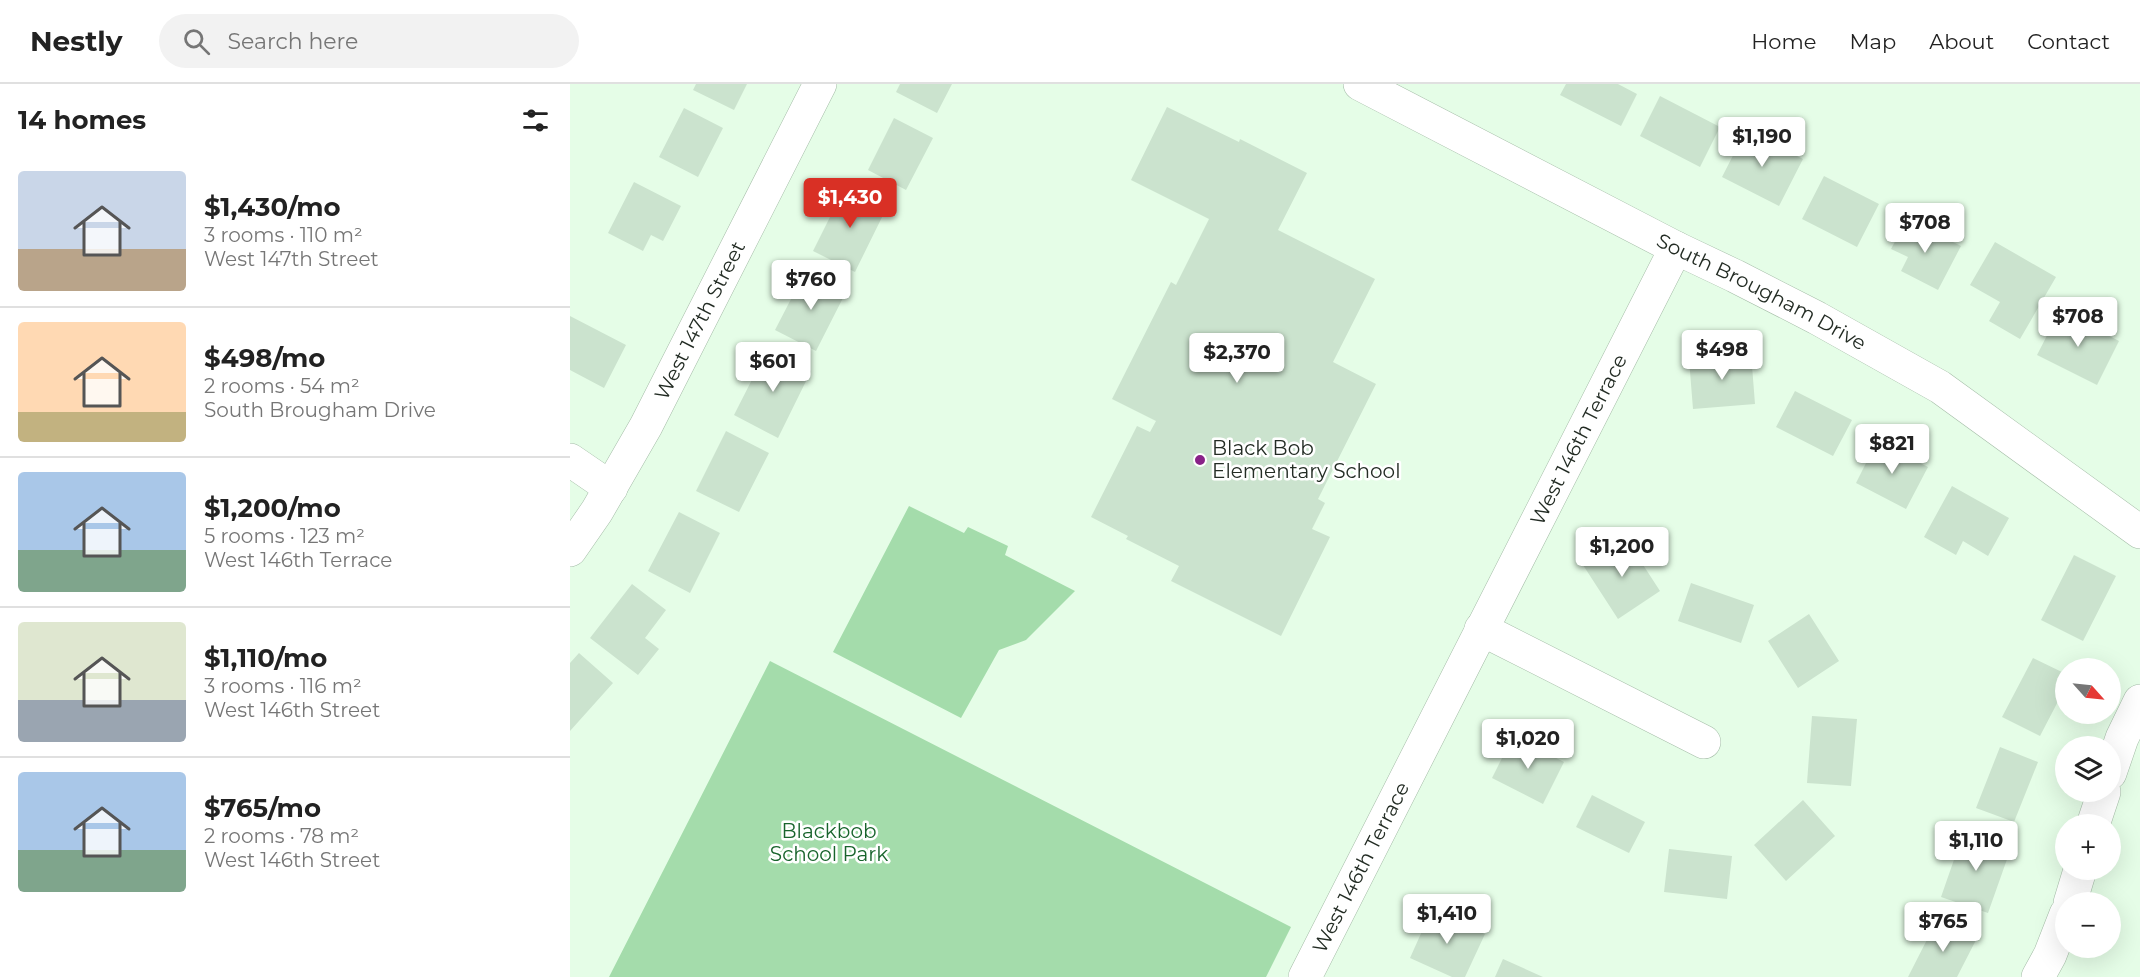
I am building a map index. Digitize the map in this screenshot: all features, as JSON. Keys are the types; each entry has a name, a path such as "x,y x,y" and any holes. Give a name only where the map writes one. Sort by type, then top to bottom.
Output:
{"street":[{"name":"West 147th Street","path":"570,550 611,488 646,426 820,84"},
{"name":"South Brougham Drive","path":"1360,84 1676,248 1807,313 1940,387 2140,532"},
{"name":"West 146th Terrace","path":"1305,977 1480,629 1676,248"},
{"path":"570,460 611,488"},
{"path":"1480,629 1704,742"},
{"path":"2121,741 2140,700"},
{"path":"2038,977 2055,942"}],"green space":[{"path":"909,506 964,533 968,527 1008,546 1005,555 1075,591 1026,640 999,650 961,718 833,652"},
{"name":"Blackbob School Park","path":"770,661 1291,927 1266,977 609,977"}],"building":[{"path":"696,84 747,84 734,110 693,90"},
{"path":"900,84 952,84 937,113 896,92"},
{"path":"1566,84 1618,84 1637,94 1621,126 1560,95"},
{"path":"1660,96 1720,127 1700,167 1640,136"},
{"path":"1167,107 1239,142 1240,139 1307,173 1278,230 1375,279 1333,362 1376,384 1318,499 1325,503 1312,529 1330,537 1281,636 1171,581 1179,566 1126,539 1128,536 1091,517 1137,426 1150,432 1156,421 1112,399 1171,282 1176,285 1209,219 1131,180"},
{"path":"684,108 723,128 698,177 659,157"},
{"path":"894,118 933,138 906,190 868,170"},
{"path":"1746,130 1803,159 1779,206 1722,177"},
{"path":"1824,176 1879,204 1857,247 1802,219"},
{"path":"634,182 681,206 663,241 651,235 643,251 608,233"},
{"path":"845,187 887,207 855,272 813,251"},
{"path":"1907,219 1961,246 1938,290 1901,271 1908,257 1891,249"},
{"path":"1995,242 2056,277 2020,339 1989,321 2000,302 1970,285"},
{"path":"805,272 846,292 816,351 775,330"},
{"path":"2060,310 2119,341 2097,385 2037,355"},
{"path":"570,316 626,345 604,388 570,370"},
{"path":"768,348 811,371 778,438 734,415"},
{"path":"1751,353 1755,404 1693,409 1689,359"},
{"path":"1795,391 1852,420 1833,456 1776,427"},
{"path":"726,431 769,453 739,512 696,491"},
{"path":"1877,441 1928,467 1906,509 1856,483"},
{"path":"1952,486 2009,518 1988,556 1963,541 1956,555 1924,537"},
{"path":"679,512 720,533 690,593 648,571"},
{"path":"1625,537 1660,591 1618,619 1583,565"},
{"path":"2074,555 2116,576 2083,641 2041,620"},
{"path":"1691,583 1754,605 1741,643 1678,621"},
{"path":"632,584 666,610 645,638 659,649 638,675 590,638"},
{"path":"1809,614 1839,661 1798,688 1768,641"},
{"path":"579,653 613,683 570,731 570,663"},
{"path":"2033,658 2055,669 2055,707 2040,736 2002,717"},
{"path":"1812,716 1857,719 1851,786 1807,783"},
{"path":"1513,736 1564,762 1543,804 1492,778"},
{"path":"2000,747 2038,762 2014,822 1976,808"},
{"path":"1592,795 1645,822 1629,853 1576,827"},
{"path":"1803,800 1835,836 1786,881 1754,845"},
{"path":"1964,831 2011,848 1988,913 1941,897"},
{"path":"1669,849 1732,856 1727,899 1664,892"},
{"path":"1432,909 1485,934 1465,977 1452,977 1410,958"},
{"path":"1937,920 1976,940 1957,977 1908,977"},
{"path":"1503,959 1543,977 1495,977"}],"place":[{"name":"Black Bob Elementary School","path":"1200,460"}]}
